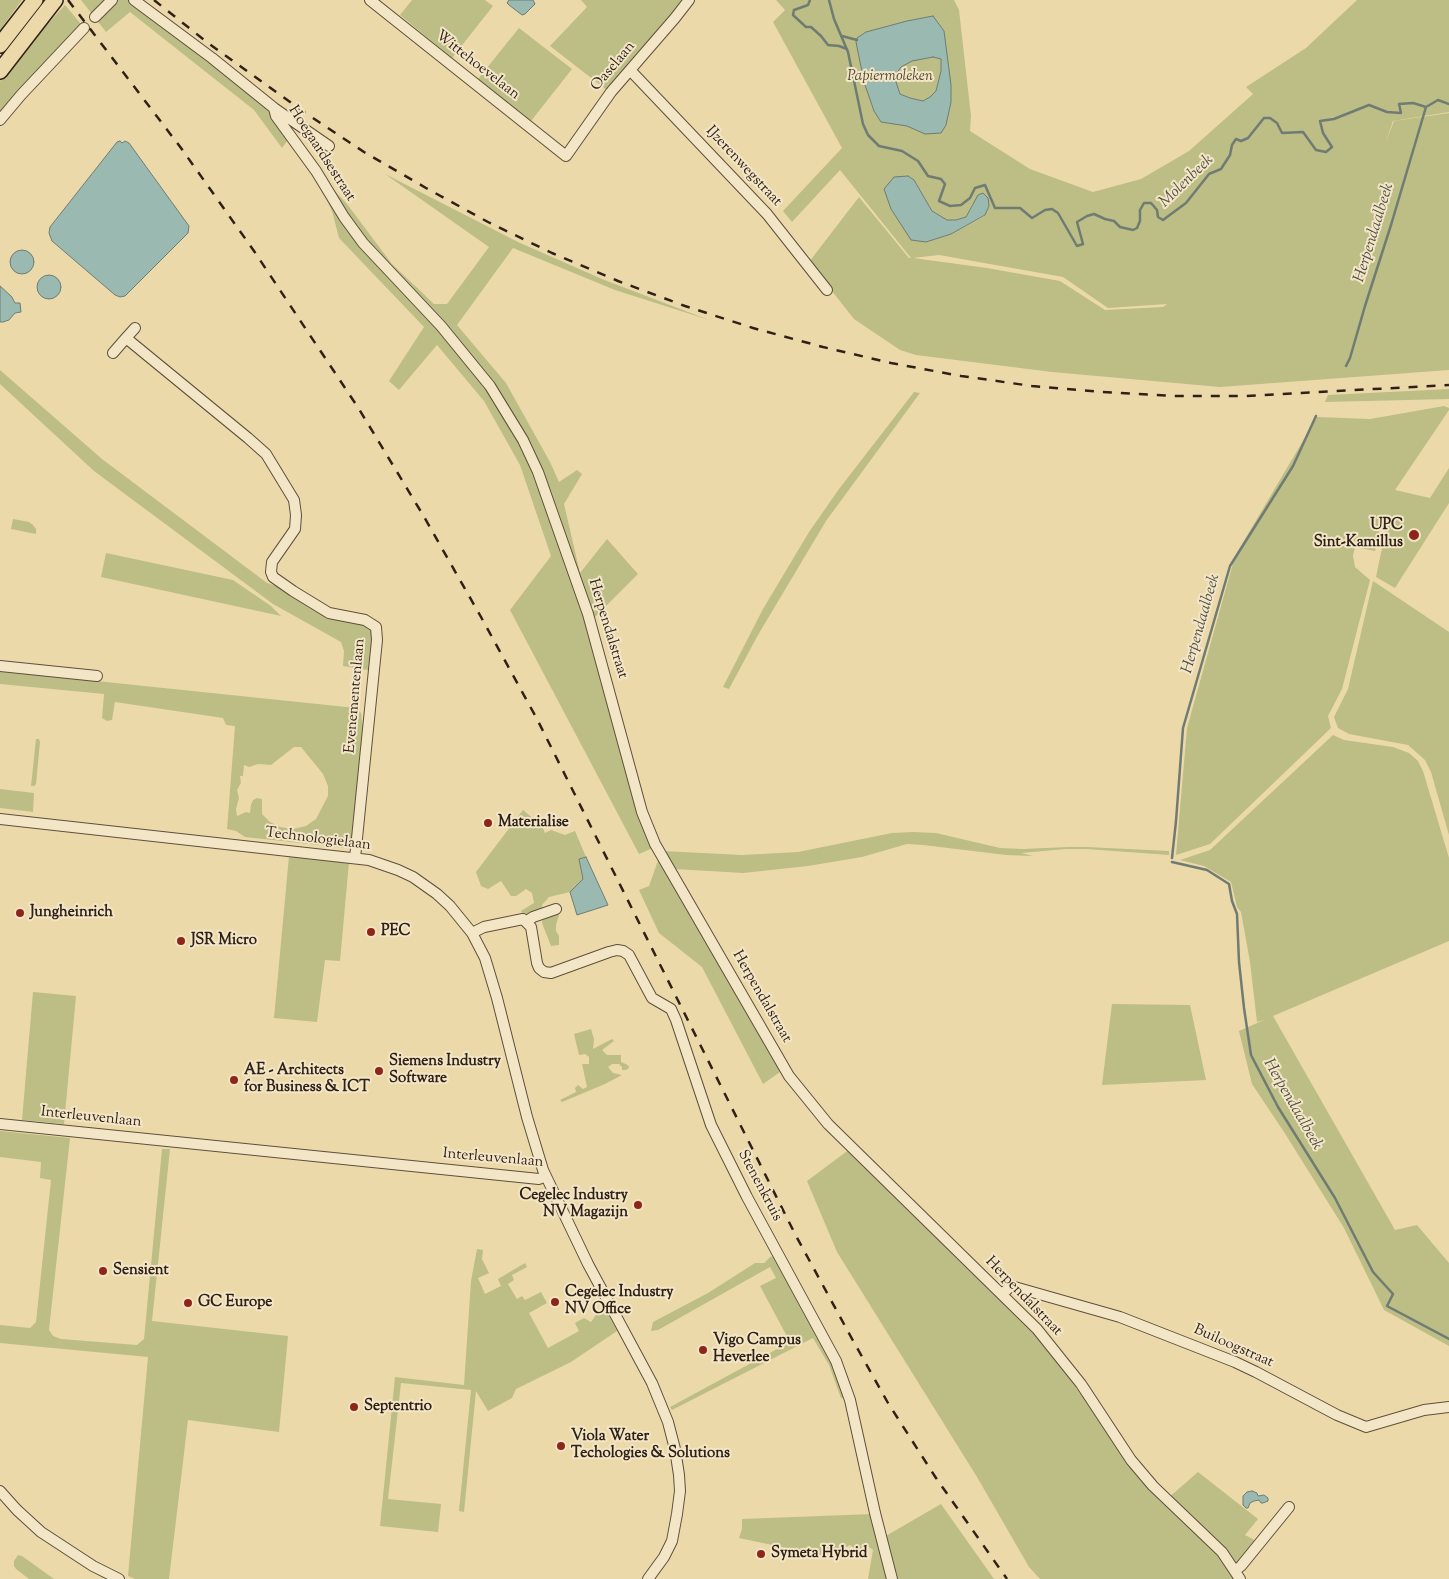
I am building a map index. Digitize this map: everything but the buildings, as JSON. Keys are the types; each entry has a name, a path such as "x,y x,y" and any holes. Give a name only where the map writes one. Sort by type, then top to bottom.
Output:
{"highway":[{"path":"0,45 35,0"},
{"path":"0,71 54,0"}],"street":[{"path":"95,17 112,0"},
{"name":"Hoegaardsestraat","path":"134,0 212,58 274,108 276,116 316,171 344,217 363,243 441,326"},
{"name":"Wittehoevelaan","path":"370,0 566,156"},
{"name":"Oaselaan","path":"566,156 611,92 688,0"},
{"path":"0,120 14,102 84,28"},
{"name":"IJzerenwegstraat","path":"630,70 767,214 827,290"},
{"path":"274,108 329,146"},
{"name":"Herpendalstraat","path":"441,326 490,386 533,459 588,614 642,812 652,836 789,1076 834,1130 1037,1329 1081,1384 1123,1450 1140,1472 1222,1552 1238,1575"},
{"path":"113,353 135,328"},
{"name":"Evenementenlaan","path":"126,338 266,454 294,500 296,515 295,529 272,562 271,572 274,577 293,592 329,613 365,620 376,627 377,640 355,858"},
{"path":"0,666 97,676"},
{"name":"Technologielaan","path":"0,819 355,858 383,864 413,877 450,906 472,933 485,958 527,1116 546,1176"},
{"path":"472,933 484,927 517,919 523,919 527,922 533,917 556,909"},
{"name":"Stenenkruis","path":"527,922 531,927 537,963 544,972 551,973 617,950 628,955 652,998 668,1006 674,1015 710,1125 836,1361 850,1400 892,1579"},
{"name":"Interleuvenlaan","path":"0,1124 539,1179 546,1176 588,1264 652,1383 668,1422 675,1449 680,1491 672,1541 664,1557 648,1579"},
{"name":"Builoogstraat","path":"1002,1294 1012,1286 1120,1317 1235,1362 1337,1415 1366,1427 1424,1410 1449,1407"},
{"path":"0,1491 41,1532 93,1566 118,1579"},
{"name":"Herpendalstraat","path":"1238,1575 1241,1566 1290,1507"}],"green space":[{"path":"0,0 22,0 0,30"},
{"path":"81,0 128,0 156,19 264,105 281,124 287,141 282,148 254,110 130,12 106,32"},
{"path":"412,0 485,0 493,6 452,58 400,15"},
{"path":"581,0 684,0 608,91 550,46 587,7"},
{"name":"Papiermoleken","path":"776,0 954,0 959,10 971,116 970,131 1030,169 1093,192 1141,179 1189,151 1253,94 1246,87 1306,48 1357,0 1449,0 1449,112 1393,121 1385,144 1394,121 1449,113 1449,370 1220,387 1052,372 916,355 900,350 854,319 809,262 859,197 909,258 911,258 840,170 792,222 783,211 842,148 773,22 785,10","holes":["914,180 932,211 947,220 966,217 973,203 985,216 951,234 926,242","939,255 1063,277 1108,308 1167,304 1163,307 1105,310 1060,281 987,268 913,258"]},
{"path":"65,5 81,24 0,116 0,81 22,52"},
{"path":"519,28 572,69 531,121 478,79"},
{"path":"304,154 316,171 347,204 392,264 434,304 447,304 489,247 385,174 518,242 602,279 709,320 615,290 513,248 457,325 506,383 550,462 559,482 577,470 582,474 564,504 580,573 607,539 638,574 593,619 653,848 639,854 510,610 551,556 520,465 484,401 437,345 399,390 389,381 424,327 339,238 332,211"},
{"path":"0,370 102,459 267,583 293,591 329,613 376,627 374,671 343,666 344,651 341,642 273,604 94,471 0,384"},
{"path":"1449,389 1449,399 1325,402 1328,395"},
{"path":"914,392 920,393 826,521 758,635 729,689 723,687 763,609 809,532 839,489"},
{"path":"1444,406 1449,408 1449,410 1395,490 1430,498 1449,468 1449,503 1395,588 1376,577 1388,519 1382,518 1375,551 1355,547 1353,556 1355,567 1370,580 1342,689 1328,716 1331,728 1210,844 1176,855 1187,728 1235,556 1317,417 1370,419"},
{"path":"13,519 29,522 36,529 36,534 11,529"},
{"path":"106,553 233,580 271,606 281,616 101,577"},
{"path":"1373,581 1449,632 1449,835 1431,772 1425,760 1408,745 1349,734 1338,728 1334,717 1348,689"},
{"path":"0,671 356,708 361,713 363,730 352,841 346,848 245,837 236,831 227,829 235,726 226,725 223,718 115,702 112,720 107,721 102,718 104,694 0,684","holes":["294,747 301,747 323,774 328,786 328,796 316,819 306,826 293,829 280,827 270,822 262,814 262,799 257,798 253,800 250,813 246,812 237,816 236,809 239,798 237,790 241,783 240,776 243,776 244,765 249,767 258,764 271,765"]},
{"path":"1333,735 1344,740 1393,747 1409,753 1418,761 1423,771 1449,858 1449,941 1273,1016 1395,1230 1417,1225 1449,1263 1449,1346 1384,1310 1344,1228 1252,1084 1239,1031 1264,1020 1257,1022 1250,962 1241,912 1237,907 1231,882 1204,866 1180,860 1210,850"},
{"path":"36,739 39,739 40,742 36,784 31,786"},
{"path":"0,789 34,793 33,812 0,808"},
{"path":"523,810 542,826 545,833 551,830 565,835 575,831 586,857 579,859 583,879 570,892 549,897 542,905 543,913 527,921 521,911 534,903 532,893 526,889 516,896 511,896 501,881 488,889 481,886 476,872"},
{"path":"892,833 936,833 1000,848 1087,847 1169,851 1169,855 1066,849 1021,853 1033,856 1006,855 907,844 862,857 808,866 743,873 674,869 663,851 742,855 798,852"},
{"path":"660,855 783,1070 763,1084 702,967 659,933 639,890 649,886"},
{"path":"289,856 349,862 340,961 325,960 317,1022 274,1018"},
{"path":"559,913 556,931 559,936 559,945 551,946 542,923 543,915"},
{"path":"33,992 76,996 64,1124 22,1120"},
{"path":"1112,1004 1190,1005 1206,1080 1102,1085"},
{"path":"591,1029 594,1039 593,1049 612,1039 614,1041 602,1050 607,1055 621,1055 621,1062 628,1065 629,1068 622,1070 619,1064 612,1064 608,1067 613,1073 622,1075 562,1102 560,1100 576,1092 575,1088 578,1085 583,1089 587,1087 582,1064 589,1064 589,1057 585,1054 579,1055 574,1034"},
{"path":"0,1131 70,1138 49,1330 53,1336 61,1339 137,1345 144,1339 162,1149 170,1149 152,1321 288,1336 279,1432 188,1420 169,1579 135,1579 128,1576 148,1357 0,1343 0,1325 30,1328 36,1322 51,1180 40,1178 41,1162 0,1157"},
{"path":"850,1149 1037,1333 1132,1466 1221,1554 1236,1579 1040,1579 1029,1567 977,1477 837,1252 807,1181"},
{"path":"477,1249 483,1250 482,1259 489,1273 478,1278 485,1294 501,1286 498,1279 525,1263 527,1267 512,1275 514,1280 508,1284 517,1299 522,1296 525,1300 541,1292 547,1303 529,1313 548,1348 579,1331 575,1323 584,1318 591,1322 598,1312 605,1309 617,1331 571,1362 516,1389 512,1398 488,1411 476,1391 464,1512 459,1511 471,1390 401,1383 388,1499 441,1504 438,1532 380,1526 395,1377 464,1385 471,1281"},
{"path":"776,1255 833,1362 847,1398 841,1398 829,1365 813,1338 672,1410 670,1407 790,1342 760,1286 776,1278 770,1267 658,1330 651,1331 653,1322 708,1293 755,1263 764,1263 770,1257"},
{"path":"1198,1472 1258,1519 1245,1535 1260,1543 1235,1571 1167,1499"},
{"path":"941,1504 994,1579 895,1579 884,1537"},
{"path":"873,1514 889,1579 868,1579 873,1550 865,1544 859,1552 850,1545 829,1557 739,1538 742,1529 742,1519"},
{"path":"18,1555 54,1579 29,1579 14,1566 14,1561"}],"water":[{"path":"509,0 533,0 535,4 522,15 507,3"},
{"path":"933,16 944,31 951,85 951,102 946,125 941,133 925,134 907,126 881,122 874,111 864,82 856,42 857,38 866,32","holes":["933,57 941,59 941,71 936,91 930,97 923,101 900,94 896,82 896,74 901,67 912,61"]},
{"path":"120,141 122,143 125,141 129,143 189,226 188,233 125,296 120,297 115,295 52,241 49,233 50,227 117,142"},
{"path":"908,176 914,180 932,211 947,220 966,217 978,195 983,193 988,198 989,206 985,215 951,234 926,242 911,240 891,209 884,189 894,177"},
{"path":"22,250 27,251 33,257 33,267 27,273 22,274 17,273 11,267 10,262 11,257 17,251"},
{"path":"49,275 54,276 60,282 60,292 54,298 49,299 44,298 38,292 37,287 38,282 44,276"},
{"path":"0,286 12,297 15,303 20,303 21,312 15,313 9,320 3,322 0,322"},
{"path":"586,857 608,905 577,915 570,892 583,879 579,859"},
{"path":"1247,1492 1257,1493 1258,1496 1264,1495 1268,1498 1268,1501 1261,1503 1259,1500 1254,1501 1246,1508 1243,1505 1243,1496"}],"waterway":[{"path":"810,0 808,5 794,10 793,15 806,27 811,27 828,45 847,49"},
{"name":"Molenbeek","path":"829,0 834,19 848,52 863,124 868,135 879,146 902,151 918,161 928,176 941,179 945,184 939,201 950,206 961,205 970,198 975,188 985,185 995,208 1020,208 1032,218 1045,210 1052,209 1058,213 1077,246 1083,244 1077,222 1087,216 1094,214 1114,221 1120,227 1133,230 1137,228 1140,221 1140,210 1144,203 1151,203 1157,210 1158,217 1163,220 1186,203 1209,174 1221,169 1230,155 1232,145 1236,139 1241,141 1248,138 1264,118 1270,118 1277,123 1282,133 1303,132 1316,150 1326,152 1332,147 1323,133 1320,121 1334,119 1369,105 1387,112 1401,113 1399,104 1413,103 1426,107 1438,100 1449,104"},
{"path":"842,36 857,40"},
{"name":"Herpendaalbeek","path":"1346,366 1426,107"},
{"name":"Herpendaalbeek","path":"1172,858 1183,728 1230,566 1293,466 1316,416"},
{"name":"Herpendaalbeek","path":"1172,862 1207,870 1229,884 1237,914 1239,962 1251,1055 1278,1107 1335,1198 1373,1272 1393,1294 1387,1306 1449,1339"}],"railway":[{"path":"68,0 181,148 254,251 359,409 423,515 537,719 795,1234 851,1337 888,1403 936,1478 1007,1579"},
{"path":"154,0 208,43 304,112 364,152 488,222 552,253 618,281 685,306 753,328 891,363 961,376 1032,386 1102,392 1174,396 1245,396 1449,385"}],"place":[{"name":"UPC Sint-Kamillus","path":"1414,535"},
{"name":"Materialise","path":"488,823"},
{"name":"Jungheinrich","path":"20,913"},
{"name":"PEC","path":"371,932"},
{"name":"JSR Micro","path":"181,941"},
{"name":"Siemens Industry Software","path":"379,1071"},
{"name":"AE - Architects for Business & ICT","path":"234,1080"},
{"name":"Cegelec Industry NV Magazijn","path":"638,1205"},
{"name":"Sensient","path":"103,1271"},
{"name":"Cegelec Industry NV Office","path":"555,1302"},
{"name":"GC Europe","path":"188,1303"},
{"name":"Vigo Campus Heverlee","path":"703,1350"},
{"name":"Septentrio","path":"354,1407"},
{"name":"Viola Water Techologies & Solutions","path":"561,1446"},
{"name":"Symeta Hybrid","path":"761,1554"}]}
